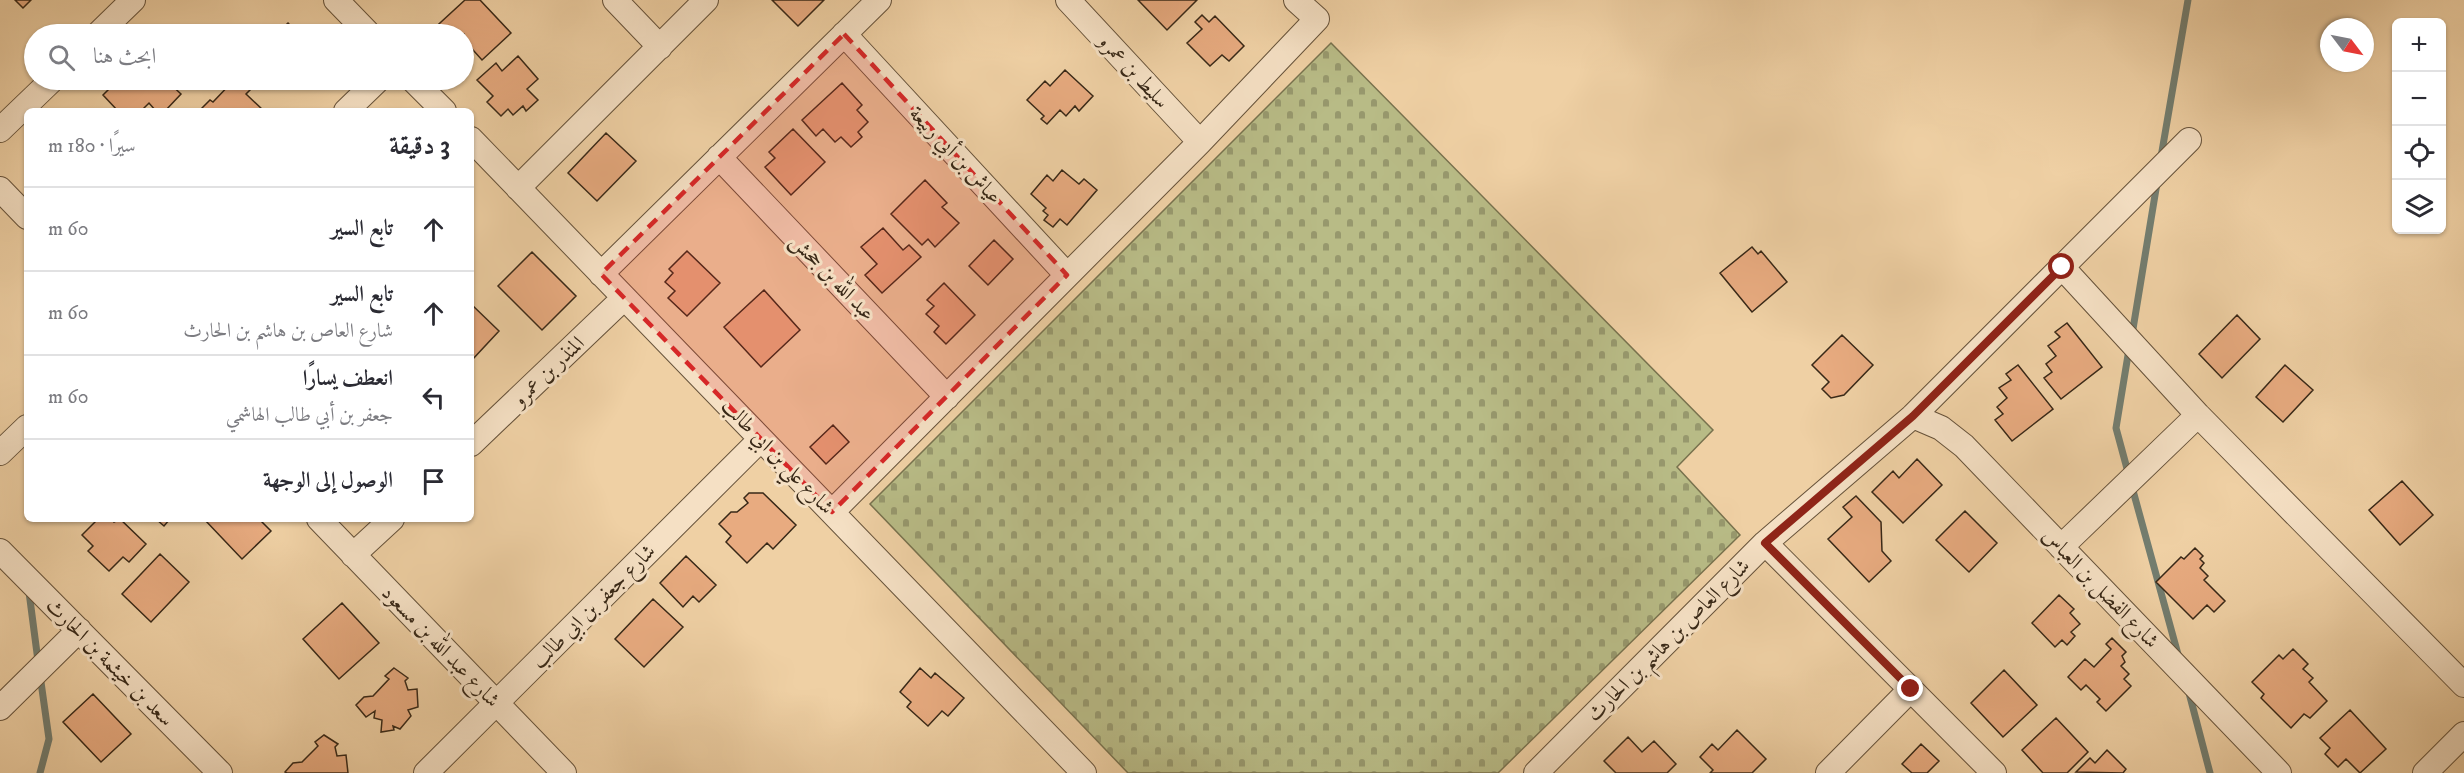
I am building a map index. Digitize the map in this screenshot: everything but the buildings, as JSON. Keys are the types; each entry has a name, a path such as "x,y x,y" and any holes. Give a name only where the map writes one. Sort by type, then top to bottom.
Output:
{"street":[{"path":"108,24 133,0"},
{"path":"336,0 359,24"},
{"path":"615,0 660,46"},
{"path":"518,188 706,0"},
{"path":"601,274 879,0"},
{"name":"سليط بن عمرو","path":"1068,0 1200,142"},
{"path":"832,512 1200,142 1317,19 1296,0"},
{"name":"عياش بن أبي ربيعة","path":"844,34 1067,276"},
{"path":"0,130 42,90"},
{"path":"349,108 368,90"},
{"path":"423,90 441,108"},
{"name":"شارع العاص بن هاشم بن الحارث","path":"1536,773 1765,543 1913,416 2189,140"},
{"name":"شارع علي بن ابي طالب","path":"474,142 1084,773"},
{"name":"عبد الله بن جحش","path":"719,158 947,397"},
{"path":"0,189 24,214"},
{"path":"2062,267 2198,415 2464,685"},
{"name":"المنذر بن عمرو","path":"474,441 624,298"},
{"path":"2061,547 2198,415"},
{"name":"شارع الفضل بن العباس","path":"1913,416 1941,428 1964,446 2279,773"},
{"path":"0,453 24,430"},
{"name":"شارع جعفر بن ابي طالب","path":"426,773 761,439"},
{"name":"شارع عبد الله بن مسعود","path":"321,522 564,773"},
{"path":"353,555 389,522"},
{"path":"1765,543 1994,773"},
{"name":"سعد بن خيثمة بن الحارث","path":"0,551 220,773"},
{"path":"0,708 79,630"},
{"path":"1837,770 1911,689"},
{"path":"2425,773 2464,734"}],"highlighted area":[{"path":"844,34 1067,275 832,512 601,274"}],"green space":[{"path":"1331,43 1713,430 1677,467 1740,535 1498,773 1128,773 870,504"}],"waterway":[{"path":"2161,157 2188,0"},
{"path":"2132,335 2157,183"},
{"path":"2129,349 2116,428 2129,476"},
{"path":"2132,487 2179,658"},
{"path":"29,592 38,661"},
{"path":"40,675 49,739 40,773"},
{"path":"2188,689 2210,773"}],"route":[{"path":"1911,689 1765,543 1913,416 2062,267"}]}
